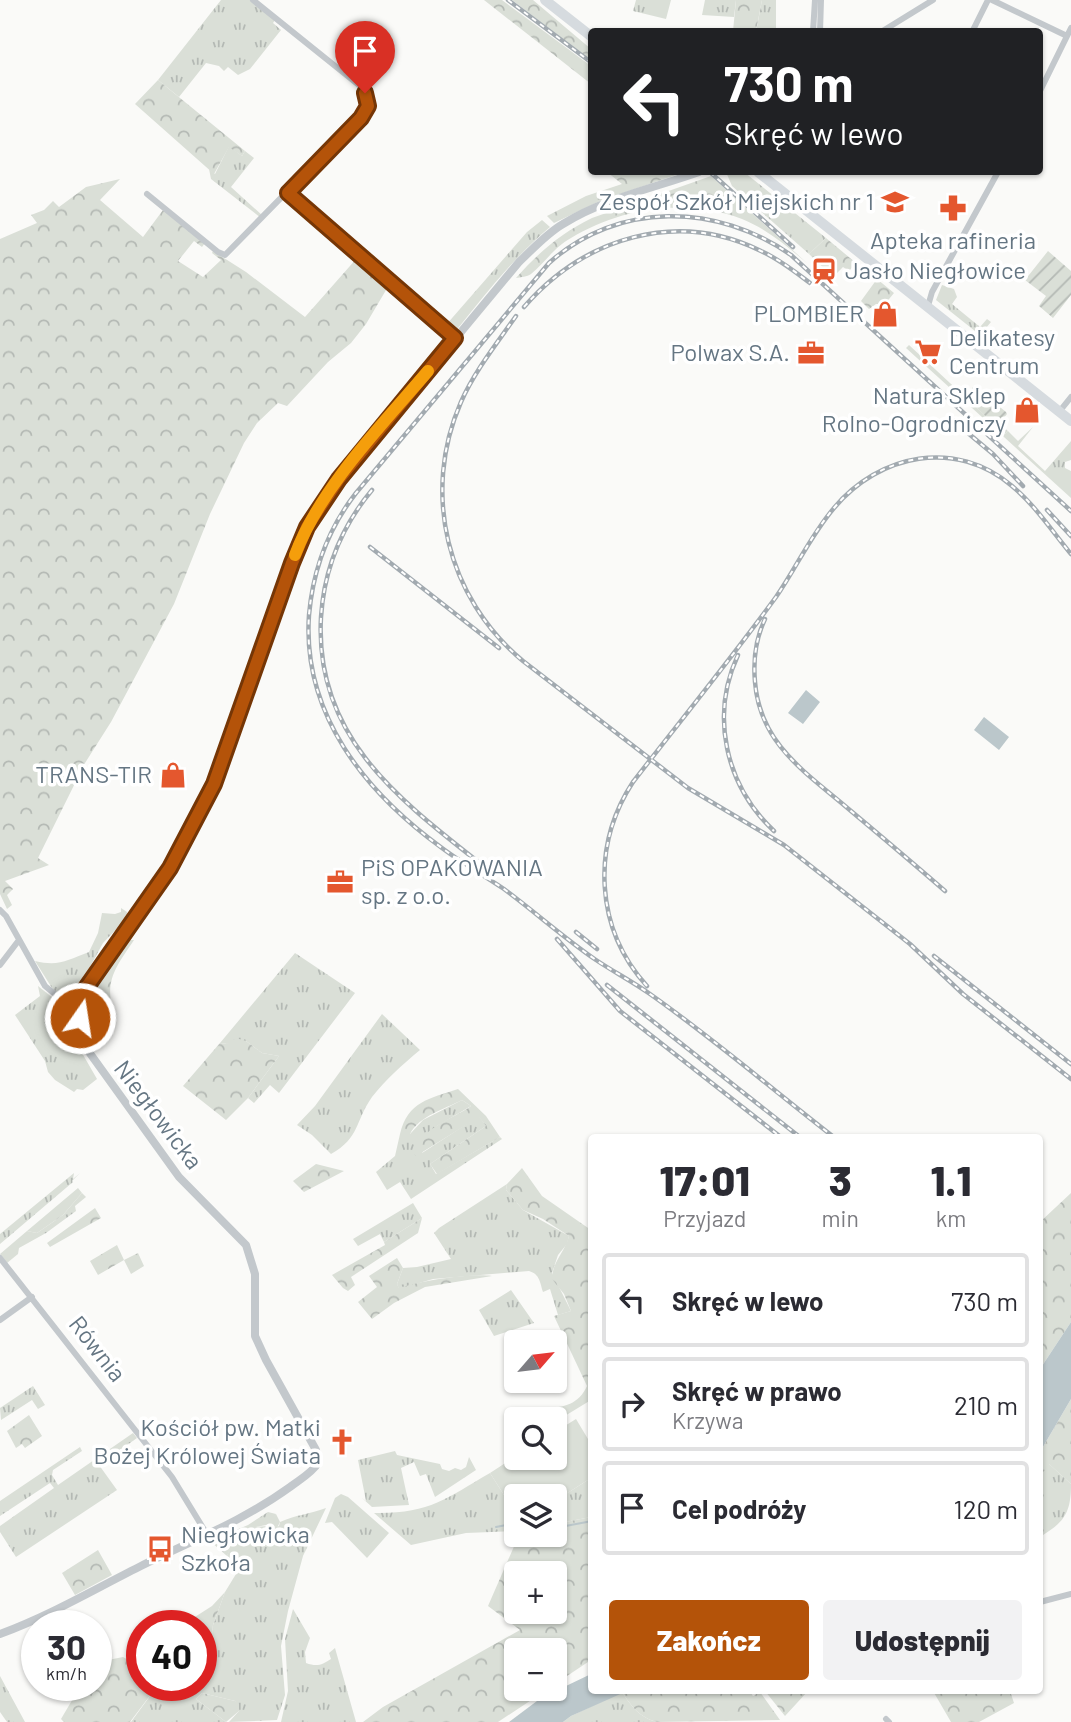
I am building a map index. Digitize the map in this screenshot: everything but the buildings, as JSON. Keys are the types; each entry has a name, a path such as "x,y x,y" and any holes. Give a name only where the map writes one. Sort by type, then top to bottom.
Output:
{"main road":[{"path":"545,0 588,34"},
{"path":"762,175 1071,421"}],"street":[{"path":"146,194 225,255 361,118 368,106 365,93 355,82 253,0"},
{"path":"813,28 815,0"},
{"path":"820,28 821,0"},
{"path":"888,28 933,0"},
{"path":"974,28 990,0 1067,36"},
{"path":"1043,85 1071,28"},
{"path":"0,910 48,989 63,1000 80,1003 96,971 170,868 214,784 290,567 307,527 339,479 519,262 545,237 562,224 606,202 690,175"},
{"path":"928,306 932,292 996,175"},
{"path":"288,193 455,338"},
{"path":"1059,412 1071,397"},
{"path":"0,965 19,940"},
{"name":"Niegłowicka","path":"0,1634 47,1615 257,1510 310,1472 318,1463 318,1454 255,1336 256,1274 246,1245 179,1177 99,1069 84,1039 80,1003"},
{"name":"Równia","path":"0,1258 172,1477 208,1536"},
{"path":"0,1320 32,1297"},
{"path":"1043,1601 1071,1594"}],"green space":[{"path":"221,0 251,0 275,20 273,23 281,30 250,69 238,75 228,67 224,71 219,66 206,63 179,97 158,80"},
{"path":"484,0 502,0 588,64 588,82"},
{"path":"512,0 533,0 588,46 588,59"},
{"path":"636,0 671,0 666,19 633,11"},
{"path":"705,0 736,0 734,17 702,15"},
{"path":"736,0 762,0 757,28 733,28"},
{"path":"762,0 776,0 776,28 757,28"},
{"path":"158,80 245,151 242,156 229,147 214,174 135,104"},
{"path":"229,146 242,156 245,151 254,158 231,187 263,216 261,218 211,179 209,169 215,174"},
{"path":"611,175 676,175 602,200 554,223 547,216 586,196 622,184"},
{"path":"727,175 748,175 826,238 809,254 732,186"},
{"path":"711,176 808,264 769,233 742,219 721,212 677,207 632,213 590,228 559,246 531,274 516,278 551,244 592,218"},
{"path":"120,179 100,200 143,237 163,210 205,243 202,247 194,241 178,261 203,277 221,260 213,251 246,272 305,317 357,258 389,285 366,324 351,343 328,362 287,406 278,403 257,423 244,443 210,514 174,604 111,722 85,763 38,858 49,865 5,881 13,889 7,895 12,905 7,909 0,894 0,239 37,223 31,215 44,210 53,201 59,207 86,187"},
{"path":"542,220 550,227 512,264 455,332 446,325 527,232"},
{"path":"826,238 856,263 849,271 843,267 833,277 809,254"},
{"path":"1048,251 1071,271 1071,295 1053,318 1039,306 1046,296 1025,280"},
{"path":"877,279 894,293 885,304 876,304 869,309 861,301"},
{"path":"942,285 954,289 957,297 952,304 980,327 987,319 991,322 980,335 936,300"},
{"path":"909,345 1005,434 1008,431 1018,441 1033,427 1018,446 1045,471 1071,441 1071,460 1065,462 1065,468 1071,471 1071,498 906,348"},
{"path":"974,386 1006,412 999,424 1008,431 1005,434 965,397"},
{"path":"121,908 127,912 128,917 103,943 75,994 61,996 52,988 35,961 57,963 89,952 98,933 102,913 115,914 121,912"},
{"path":"129,940 134,940 112,979 112,1007 90,1020 94,991"},
{"path":"295,953 355,993 279,1093 270,1085 254,1103 248,1098 279,1056 262,1053 246,1041 220,1043"},
{"path":"38,986 72,1018 78,1046 97,1079 83,1090 77,1089 74,1092 55,1080 15,1015 40,996"},
{"path":"382,1014 420,1050 377,1090 347,1142 331,1154 312,1135 297,1125 315,1106"},
{"path":"236,1038 246,1041 262,1053 279,1056 248,1098 226,1120 183,1086 220,1043 227,1044"},
{"path":"458,1089 486,1116 500,1137 437,1174 430,1164 486,1126 479,1117 416,1156 414,1154 417,1145 429,1131 471,1106 462,1100 426,1118 410,1134 400,1134 408,1114 414,1108 429,1099"},
{"path":"462,1100 471,1106 437,1126 422,1153 479,1116 486,1126 430,1164 436,1174 500,1137 502,1139 411,1199 400,1182 387,1190 376,1172 395,1156 400,1134 410,1134 423,1120"},
{"path":"316,1164 344,1171 304,1192 293,1181"},
{"path":"522,1168 542,1196 588,1228 588,1402 567,1415 567,1407 558,1407 575,1401 587,1386 567,1344 567,1330 561,1330 554,1316 571,1311 564,1294 552,1279 554,1267 569,1236 523,1210 506,1190 507,1184"},
{"path":"74,1173 73,1179 80,1173 0,1244 0,1234"},
{"path":"507,1184 506,1190 523,1210 569,1236 552,1273 571,1311 558,1315 550,1289 543,1292 537,1277 529,1271 433,1279 399,1289 397,1284 403,1268 451,1259 434,1233 439,1228"},
{"path":"78,1188 82,1193 63,1215 37,1233 27,1231"},
{"path":"82,1193 86,1197 75,1206 76,1211 46,1233 19,1248 18,1254 7,1263 0,1254 27,1231 37,1233 63,1215"},
{"path":"1071,1193 1071,1322 1043,1364 1043,1219"},
{"path":"413,1203 422,1218 384,1242 380,1234 358,1246 353,1239"},
{"path":"95,1208 101,1218 50,1247 47,1243"},
{"path":"422,1218 418,1233 351,1277 355,1285 348,1291 332,1275 385,1245 384,1242"},
{"path":"117,1245 124,1260 98,1275 90,1261"},
{"path":"138,1253 144,1266 131,1274 124,1260"},
{"path":"397,1258 403,1268 397,1284 399,1288 445,1278 492,1276 425,1287 394,1303 372,1319 358,1302 377,1287 369,1276"},
{"path":"511,1290 534,1323 504,1330 504,1333 494,1336 479,1310"},
{"path":"33,1386 45,1405 38,1409 32,1400 1,1420 0,1408"},
{"path":"1071,1399 1071,1484 1049,1464 1043,1473 1043,1447"},
{"path":"29,1415 42,1436 25,1448 22,1444 16,1448 7,1431"},
{"path":"576,1419 588,1439 588,1480 567,1493 567,1484 504,1484 504,1495 490,1473 504,1464 504,1470 567,1470 567,1425"},
{"path":"133,1433 137,1438 99,1465 117,1490 16,1557 0,1532 0,1526 54,1488 50,1483 0,1516 0,1501 80,1447 82,1451 53,1470 52,1475 58,1485"},
{"path":"395,1451 397,1455 440,1464 442,1469 449,1471 466,1467 469,1457 476,1470 435,1497 426,1474 420,1476 414,1462 401,1468 409,1505 372,1507 362,1498 366,1501 358,1460"},
{"path":"1048,1463 1071,1484 1071,1494 1068,1510 1060,1522 1043,1535 1043,1472"},
{"path":"490,1473 504,1495 504,1531 466,1533 411,1545 374,1513 423,1508"},
{"path":"588,1480 588,1518 567,1522 567,1493"},
{"path":"341,1494 389,1533 367,1558 332,1522 325,1523 335,1498"},
{"path":"326,1508 303,1556 288,1611 281,1646 285,1695 277,1720 229,1722 239,1711 235,1701 217,1697 217,1614 225,1592 236,1574 232,1562 240,1559 245,1539 279,1526 280,1522"},
{"path":"268,1512 276,1514 271,1524 256,1527 233,1542 227,1556 210,1541 248,1525"},
{"path":"276,1514 280,1522 276,1530 246,1539 250,1542 245,1552 232,1562 227,1556 234,1536 256,1527 267,1526"},
{"path":"588,1518 588,1662 567,1676 567,1638 506,1638 520,1630 512,1624 567,1624 567,1561 508,1561 514,1547 567,1547 567,1522"},
{"path":"98,1550 112,1575 75,1595 62,1573"},
{"path":"504,1569 504,1618 488,1606"},
{"path":"225,1592 217,1614 217,1610 206,1610"},
{"path":"293,1609 310,1638 305,1652 306,1663 325,1663 331,1659 329,1653 335,1648 356,1722 281,1722 288,1691 285,1639"},
{"path":"504,1639 504,1701 530,1701 498,1722 363,1722 383,1707"},
{"path":"112,1659 126,1659 126,1701 146,1701 130,1722 64,1722 61,1719 72,1701 112,1701"},
{"path":"0,1676 25,1722 7,1722 0,1712"},
{"path":"618,1694 623,1694 637,1711 657,1722 563,1722"},
{"path":"623,1694 761,1694 780,1720 657,1722 645,1717"},
{"path":"767,1694 805,1694 785,1716"},
{"path":"935,1694 1011,1694 1014,1703 979,1722 951,1722"},
{"path":"217,1697 239,1704 239,1711 226,1722 199,1701 217,1701"},
{"path":"146,1701 199,1701 226,1722 131,1722"}],"shaded area":[{"path":"806,690 820,702 803,724 788,713"},
{"path":"984,717 1009,737 999,750 974,730"},
{"path":"1071,1322 1071,1399 1043,1447 1043,1364"},
{"path":"588,1675 588,1694 620,1694 563,1722 509,1722 537,1701 567,1701 567,1686"}],"waterway":[{"path":"567,1526 588,1522"},
{"path":"496,1527 504,1525"}],"railway":[{"path":"508,0 588,60"},
{"path":"713,175 793,247"},
{"path":"830,1134 674,1011 596,960 504,889 442,848 414,826 364,776 344,748 316,685 310,651 309,615 323,550 337,521 356,493 549,263 576,243 606,228 636,220 668,216 700,218 732,226 762,238 791,255 1071,511"},
{"path":"524,307 548,283 574,263 633,237 664,232 697,232 729,239 768,254 810,283"},
{"path":"516,316 466,391 449,437 443,472 443,507 448,542 459,575 476,607 497,636 523,661 688,788 784,845 910,944 963,994 1071,1079"},
{"path":"950,418 993,454 1023,486"},
{"path":"647,986 617,939 609,913 605,860 619,807 633,782 776,597 834,508 852,490 873,475 895,465 919,459 943,458 967,462 990,471 1020,493 1071,554"},
{"path":"372,490 343,534 326,582 321,617 323,660 332,698 348,732 369,763 423,818 486,868"},
{"path":"1047,510 1071,536"},
{"path":"370,547 499,648"},
{"path":"765,619 756,649 755,682 759,704 776,740 803,770 945,891"},
{"path":"738,655 729,678 725,701 727,748 744,793 757,813 774,831"},
{"path":"576,932 597,949"},
{"path":"557,939 620,1011 777,1134"},
{"path":"934,956 1071,1064"},
{"path":"607,985 796,1134"}],"slow traffic":[{"path":"295,555 323,499 428,371"}],"place":[{"name":"Zespół Szkół Miejskich nr 1","path":"895,202"},
{"name":"Apteka rafineria","path":"953,208"},
{"name":"Jasło Niegłowice","path":"824,271"},
{"name":"PLOMBIER","path":"885,314"},
{"name":"Delikatesy Centrum","path":"928,352"},
{"name":"Polwax S.A.","path":"811,353"},
{"name":"Natura Sklep Rolno-Ogrodniczy","path":"1027,410"},
{"name":"TRANS-TIR","path":"173,775"},
{"name":"PiS OPAKOWANIA sp. z o.o.","path":"340,882"},
{"name":"Kościół pw. Matki Bożej Królowej Świata","path":"342,1442"},
{"name":"Niegłowicka Szkoła","path":"160,1549"}],"route":[{"path":"80,1018 80,1003 86,988 170,868 214,784 307,527 323,499 455,338 288,193 365,114 368,106 365,93"}]}
